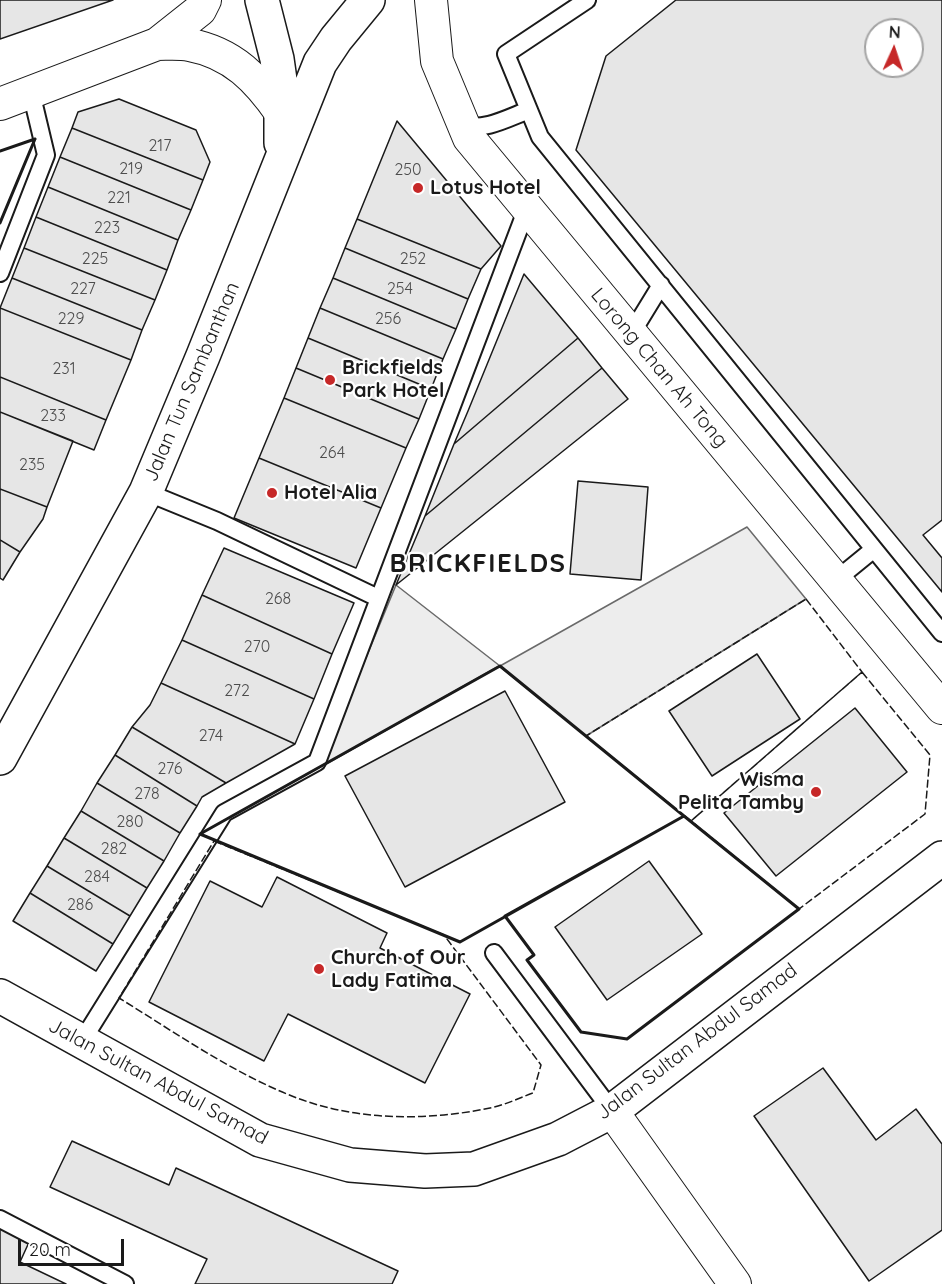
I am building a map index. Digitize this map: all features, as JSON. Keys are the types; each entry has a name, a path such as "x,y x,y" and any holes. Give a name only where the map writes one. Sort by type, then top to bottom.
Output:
{"main road":[{"path":"262,0 277,59 281,87 281,163"},
{"name":"Jalan Tun Sambanthan","path":"0,758 146,492 320,63 336,39 368,0"},
{"name":"Jalan Sultan Abdul Samad","path":"0,996 260,1140 350,1165 425,1171 474,1169 558,1139 612,1111 942,858"}],"street":[{"name":"Lorong Chan Ah Tong","path":"431,0 437,61 469,138 942,708"},
{"path":"157,44 199,3"},
{"path":"10,95 157,44 190,45 233,61 263,88 281,113"},
{"path":"612,1111 735,1284"}],"lane":[{"path":"588,0 506,54 540,137 942,633"},
{"path":"0,273 46,155 10,95"},
{"path":"463,125 472,128 491,124 529,110"},
{"path":"82,1041 224,813 317,762 526,208"},
{"path":"631,334 661,285"},
{"path":"146,492 218,521 378,598"},
{"path":"836,580 874,549"},
{"path":"494,953 612,1111"},
{"path":"0,1219 125,1284"}],"shaded area":[{"path":"747,527 806,599 586,736 499,666 321,767 396,585 500,666"}],"building":[{"path":"0,0 113,0 0,39"},
{"path":"676,0 942,0 942,520 923,535 942,558 942,592 576,150 606,56"},
{"path":"119,99 196,130 210,162 203,180 72,128 78,112"},
{"path":"397,121 501,246 481,269 357,219"},
{"path":"72,128 203,180 191,210 60,157"},
{"path":"60,157 191,210 178,240 48,187"},
{"path":"48,187 178,240 167,270 36,217"},
{"path":"36,217 167,270 155,300 24,248"},
{"path":"357,219 481,269 468,299 345,248"},
{"path":"24,248 155,300 142,330 12,278"},
{"path":"345,248 468,299 456,329 333,278"},
{"path":"524,274 578,338 454,444 468,411"},
{"path":"12,278 142,330 131,360 0,308"},
{"path":"333,278 456,329 443,359 320,308"},
{"path":"0,308 131,360 106,420 0,377"},
{"path":"320,308 443,359 431,389 308,338"},
{"path":"308,338 431,389 419,419 296,368"},
{"path":"578,338 602,368 425,516 454,444"},
{"path":"296,368 419,419 406,448 284,398"},
{"path":"602,368 628,399 396,585 425,516"},
{"path":"0,377 106,420 94,450 0,412"},
{"path":"284,398 406,448 381,508 259,458"},
{"path":"0,412 73,441 47,507 0,489"},
{"path":"259,458 381,508 356,568 234,518"},
{"path":"578,481 648,487 641,580 570,574"},
{"path":"0,489 47,507 43,519 20,552 0,540"},
{"path":"0,540 20,552 3,580 0,578"},
{"path":"224,548 354,603 332,654 202,595"},
{"path":"202,595 332,654 314,699 182,640"},
{"path":"182,640 314,699 295,744 161,683"},
{"path":"757,654 800,719 712,776 669,711"},
{"path":"161,683 295,744 226,783 132,727 150,705"},
{"path":"505,691 565,802 405,887 345,776"},
{"name":"Wisma Pelita Tamby","path":"855,708 907,772 776,876 724,813"},
{"path":"132,727 226,783 202,797 197,806 115,755"},
{"path":"115,755 197,806 180,833 97,783"},
{"path":"97,783 180,833 164,861 81,811"},
{"path":"81,811 164,861 147,888 64,838"},
{"path":"64,838 147,888 130,916 47,866"},
{"path":"649,861 702,934 607,1000 555,927"},
{"path":"47,866 130,916 113,944 30,893"},
{"path":"277,877 387,933 380,948 470,994 425,1083 288,1014 264,1061 149,1002 210,881 262,907"},
{"path":"30,893 113,944 96,971 13,921"},
{"path":"823,1068 876,1140 916,1109 942,1144 942,1230 869,1281 754,1116"},
{"path":"72,1141 169,1185 176,1168 398,1271 392,1284 195,1284 207,1259 50,1187"},
{"path":"0,1225 30,1240 20,1262 66,1284 0,1284"}],"fence":[{"path":"806,599 862,672 691,821 586,736 806,599"},
{"path":"862,672 930,755 925,814 799,909 691,821 862,672"},
{"path":"214,841 444,935 541,1065 533,1093 496,1107 417,1117 368,1115 320,1106 251,1077 119,998 214,841"}],"wall":[{"path":"0,151 35,139"},
{"path":"0,223 35,139"},
{"path":"500,666 684,816 460,942 200,834 500,666"},
{"path":"684,816 799,909 627,1039 581,1032 527,960 534,955 505,916 684,816"}],"place":[{"name":"Lotus Hotel","path":"418,188"},
{"name":"Brickfields Park Hotel","path":"330,380"},
{"name":"Hotel Alia","path":"272,493"},
{"name":"Wisma Pelita Tamby","path":"816,792"},
{"name":"Church of Our Lady Fatima","path":"319,969"}],"district":[{"name":"BRICKFIELDS","path":"478,564"}]}
